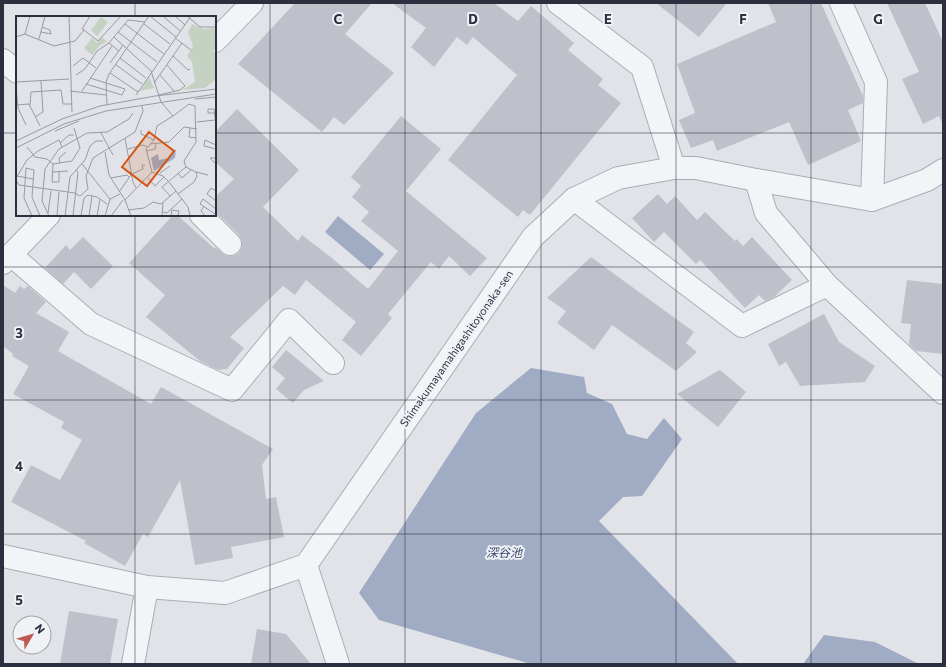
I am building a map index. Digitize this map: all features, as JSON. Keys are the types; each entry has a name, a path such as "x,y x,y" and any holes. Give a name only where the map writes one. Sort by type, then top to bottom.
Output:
{"street":[{"path":"216,40 252,3"},
{"path":"558,3 642,67 674,168"},
{"path":"841,3 876,82 872,200"},
{"path":"3,60 16,71"},
{"name":"Shimakumayamahigashitoyonaka-sen","path":"306,565 533,237 574,199 618,178 674,168 696,168 872,200 927,180 943,170"},
{"path":"756,180 766,213 827,285 943,393"},
{"path":"574,199 742,326 827,285"},
{"path":"48,216 7,259 92,324 232,390 289,320 334,363"},
{"path":"202,216 230,244"},
{"path":"3,556 147,586 225,593 306,565 338,664"},
{"path":"133,664 147,586"}],"water":[{"path":"338,216 384,254 370,270 325,232"},
{"name":"深谷池","path":"531,368 584,377 587,393 612,404 627,434 647,439 664,418 682,439 642,496 623,497 599,521 738,664 531,664 379,620 359,593 476,413"},
{"path":"824,635 875,642 919,664 803,664"}],"building":[{"path":"295,3 372,3 345,34 394,73 344,125 334,117 322,132 238,64"},
{"path":"392,3 494,3 518,21 531,6 574,43 568,50 603,79 598,85 621,103 530,215 523,210 518,217 448,160 517,75 473,37 467,45 457,37 434,67 411,47 426,28"},
{"path":"656,3 727,3 699,37"},
{"path":"768,3 821,3 863,96 863,103 848,110 861,141 808,165 789,122 717,151 713,140 691,148 679,120 695,113 677,64 776,22"},
{"path":"887,3 925,3 943,42 943,125 939,116 923,124 902,79 919,72"},
{"path":"237,109 299,170 263,207 298,241 302,235 368,289 398,251 361,221 369,212 352,197 361,186 351,177 401,116 441,149 406,191 487,258 470,276 449,256 439,269 431,262 388,314 392,318 361,356 342,340 356,322 306,280 295,295 283,286 230,337 244,348 227,369 218,370 200,361 146,317 165,295 129,263 172,216 178,216 215,249 215,247 226,256 233,256 239,253 242,247 242,241 239,235 216,212 216,196 234,179 216,163 216,131"},
{"path":"658,194 667,204 675,196 697,220 705,212 735,241 737,239 743,246 752,237 792,280 774,297 765,301 759,295 745,308 700,260 696,264 664,232 654,242 632,218"},
{"path":"83,237 113,266 91,289 74,272 63,284 45,268 66,245 70,250"},
{"path":"591,257 694,332 686,343 697,352 676,371 612,325 594,350 557,323 566,311 547,298"},
{"path":"907,280 943,284 943,354 916,351 909,344 911,324 901,323"},
{"path":"3,285 15,293 20,286 24,289 28,286 46,302 36,313 69,332 58,351 151,404 161,387 273,449 262,465 266,499 276,497 284,537 231,547 233,558 195,565 180,480 148,537 143,534 125,566 84,543 86,541 11,502 31,465 60,480 82,440 61,428 64,422 13,394 29,366 12,356 13,354 3,346"},
{"path":"824,314 839,342 875,366 865,382 800,386 786,362 779,366 768,344"},
{"path":"286,350 324,381 304,390 293,403 276,389 285,378 272,367"},
{"path":"720,370 746,392 718,427 677,394"},
{"path":"69,611 118,619 110,664 60,664"},
{"path":"257,629 286,634 311,664 251,664"}]}
